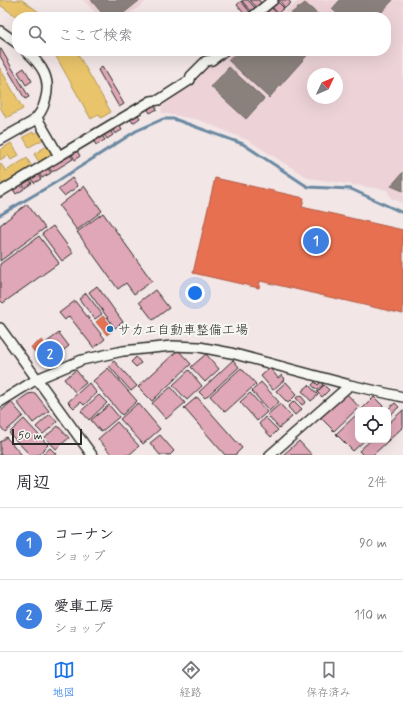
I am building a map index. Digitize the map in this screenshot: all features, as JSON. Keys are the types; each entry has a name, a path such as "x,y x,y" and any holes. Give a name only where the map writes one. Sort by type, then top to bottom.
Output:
{"street":[{"path":"258,12 273,0"},
{"path":"0,31 12,39"},
{"path":"0,140 37,118 44,106 48,83 44,72 31,56"},
{"path":"0,192 151,101 159,100 190,80 191,76 206,61 212,60 217,56"},
{"path":"37,118 59,156"},
{"path":"0,328 92,455"},
{"path":"0,402 37,379 82,360 124,351 172,346 200,347 231,353 350,385 403,397"},
{"path":"270,455 350,385"}],"shaded area":[{"path":"82,0 148,0 132,12 94,12"},
{"path":"300,0 403,0 403,203 391,198 387,190 308,178 249,141 199,120 162,113 161,107 195,81 205,67 214,64 224,56 391,56 391,12 284,12"}],"building: 住宅":[{"path":"0,0 22,0 39,12 12,12 12,13 0,5"},
{"path":"56,56 79,56 111,112 101,118 99,114 91,119"},
{"path":"0,68 23,109 6,118 0,107"},
{"path":"39,131 44,139 29,147 23,137"},
{"path":"11,143 19,155 11,160 8,155 0,160 0,150"},
{"path":"47,146 52,154 39,162 34,154"},
{"path":"27,158 32,167 3,185 0,181 0,165 1,164 6,171"}],"building: 商業":[{"path":"215,178 304,198 302,207 403,230 403,314 260,281 259,288 193,273"},
{"path":"103,316 114,329 107,335 96,322"},
{"path":"42,340 54,357 43,364 31,347"}],"building: 工業":[{"path":"91,0 140,0 125,12 101,12"},
{"path":"340,0 393,0 382,12 335,12 332,9"},
{"path":"305,3 315,12 293,12"},
{"path":"233,56 307,56 269,98 228,60"},
{"path":"229,67 264,99 246,119 211,87"},
{"path":"403,172 403,191 391,186"}],"building: その他":[{"path":"248,0 255,8 251,11 242,1"},
{"path":"250,0 259,0 261,3 256,7"},
{"path":"279,0 288,0 291,3 285,8"},
{"path":"241,1 250,12 243,12 237,5"},
{"path":"277,1 284,8 277,12 271,6"},
{"path":"270,6 275,12 268,12 266,10"},
{"path":"0,49 29,97 25,99 0,56"},
{"path":"102,67 124,104 119,107 98,70"},
{"path":"24,68 32,81 26,85 18,72"},
{"path":"153,102 157,109 150,113 146,106"},
{"path":"137,113 140,118 133,123 129,117"},
{"path":"118,123 122,130 115,134 111,128"},
{"path":"109,129 113,135 107,139 103,133"},
{"path":"101,134 105,140 96,145 93,139"},
{"path":"76,149 80,156 75,160 71,153"},
{"path":"69,153 73,159 52,172 48,166"},
{"path":"47,167 51,173 42,178 38,172"},
{"path":"37,173 41,179 34,183 31,177"},
{"path":"29,178 32,183 25,188 22,183"},
{"path":"72,178 78,186 64,196 58,189"},
{"path":"20,184 24,189 16,194 12,188"},
{"path":"84,186 102,211 77,230 59,206"},
{"path":"27,204 45,228 0,261 0,225"},
{"path":"103,213 152,281 134,294 126,283 118,289 77,232"},
{"path":"53,226 73,253 62,261 42,234"},
{"path":"39,236 59,263 3,303 0,300 0,264"},
{"path":"97,286 123,322 115,328 89,292"},
{"path":"155,290 169,308 153,320 139,302"},
{"path":"86,293 102,314 95,319 79,299"},
{"path":"75,301 105,339 94,348 69,316 65,320 59,313"},
{"path":"59,333 69,346 57,355 47,342"},
{"path":"178,350 191,364 152,401 138,387"},
{"path":"206,354 219,369 205,382 191,367"},
{"path":"136,357 141,363 136,367 131,362"},
{"path":"233,360 239,367 205,398 199,392"},
{"path":"114,361 137,386 131,391 109,366"},
{"path":"108,368 137,401 122,415 93,381"},
{"path":"241,368 256,384 225,412 210,396"},
{"path":"270,368 278,378 282,375 285,379 273,390 261,376"},
{"path":"76,370 86,383 75,392 64,379"},
{"path":"189,370 202,386 187,400 173,385"},
{"path":"261,382 279,402 269,411 252,391"},
{"path":"286,382 297,394 288,403 276,391"},
{"path":"315,382 318,385 321,382 323,385 317,390 312,385"},
{"path":"89,383 97,393 84,405 81,402 74,408 68,402"},
{"path":"309,385 318,395 311,401 302,391"},
{"path":"324,385 329,390 322,397 317,392"},
{"path":"171,387 185,403 166,419 152,403"},
{"path":"35,393 49,411 33,423 17,402 28,394"},
{"path":"250,393 267,412 257,421 240,402"},
{"path":"346,393 359,407 355,407 355,411 334,431 320,417"},
{"path":"99,395 107,403 89,420 81,411"},
{"path":"300,395 306,402 302,405 296,398"},
{"path":"197,397 242,448 235,455 225,455 184,408"},
{"path":"374,397 384,407 364,407"},
{"path":"294,401 302,409 295,415 288,407"},
{"path":"11,402 23,416 5,432 0,426 0,412"},
{"path":"138,403 160,429 143,444 120,419"},
{"path":"395,403 399,407 391,414 390,407"},
{"path":"280,404 292,417 279,428 267,415"},
{"path":"109,405 119,417 101,432 91,420"},
{"path":"403,410 403,427 391,438 391,421"},
{"path":"50,414 57,422 43,434 36,427"},
{"path":"355,416 355,443 362,443 353,451 336,434"},
{"path":"265,417 278,430 271,437 259,424"},
{"path":"24,419 48,445 38,455 30,455 9,433"},
{"path":"117,422 139,446 129,455 112,455 98,439"},
{"path":"58,426 69,438 56,449 45,437"},
{"path":"160,435 174,451 170,455 160,455 150,443"},
{"path":"6,437 22,455 0,455 0,442"},
{"path":"299,441 312,455 283,455"},
{"path":"368,443 386,443 373,455 363,455 359,451"},
{"path":"50,448 57,455 42,455"}],"waterway":[{"path":"0,215 53,184 136,131 163,119 174,119 243,144 308,187 351,189 403,213"}],"place":[{"name":"コーナン","path":"316,241"},
{"name":"サカエ自動車整備工場","path":"110,329"},
{"name":"愛車工房","path":"50,354"}]}
